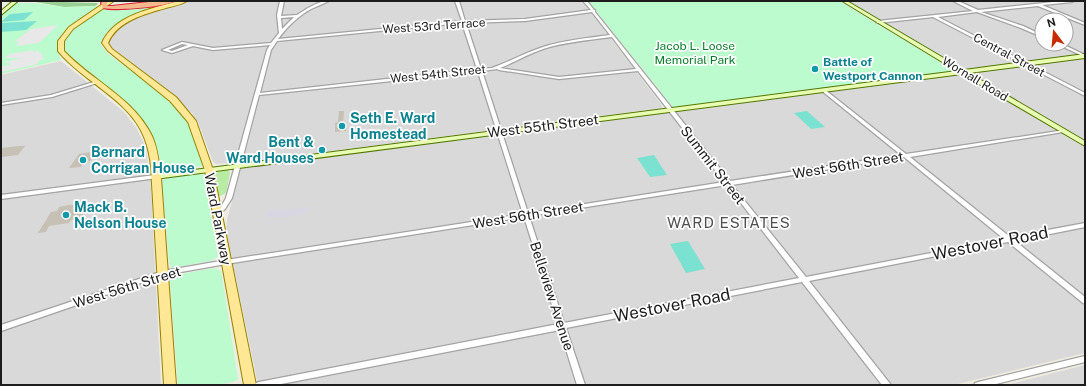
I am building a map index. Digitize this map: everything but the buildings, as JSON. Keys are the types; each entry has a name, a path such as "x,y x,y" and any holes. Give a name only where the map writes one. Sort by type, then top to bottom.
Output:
{"highway":[{"path":"122,1 136,4 161,3"},
{"path":"107,2 106,7 112,8 172,1"}],"main road":[{"path":"1,14 16,1"},
{"name":"Ward Parkway","path":"184,1 136,16 121,24 106,37 105,43 110,50 172,99 192,120 209,170 250,385"},
{"name":"Wornall Road","path":"844,1 1085,144"},
{"path":"107,2 71,28 61,41 61,51 95,83 131,112 144,128 153,150 170,385"},
{"name":"West 55th Street","path":"155,177 1085,56"}],"street":[{"path":"280,32 279,16 282,1"},
{"path":"217,214 229,198 269,50 280,32 297,16 314,6 327,1"},
{"name":"Belleview Avenue","path":"457,1 581,385"},
{"name":"Summit Street","path":"586,1 887,385"},
{"path":"955,1 976,11 1034,32"},
{"path":"878,22 1072,1"},
{"path":"1039,5 1085,24"},
{"name":"West 53rd Terrace","path":"193,45 213,48 227,48 464,22 525,20 594,11"},
{"path":"279,16 297,16"},
{"name":"Central Street","path":"934,16 1085,95"},
{"name":"West 54th Street","path":"258,94 492,69 533,52 555,45 578,40 613,36"},
{"path":"182,43 193,45 172,52 164,50 182,43"},
{"path":"1074,51 1085,56"},
{"path":"492,69 505,69 538,76 559,78 640,70"},
{"path":"2,104 52,96 95,83"},
{"path":"824,90 1085,301"},
{"name":"West 56th Street","path":"1,328 163,273 1063,131"},
{"name":"West 55th Street","path":"1,197 155,177"},
{"name":"Westover Road","path":"259,385 1085,225"},
{"path":"978,385 1085,359"}],"shaded area":[{"path":"189,1 582,1 661,104 662,108 248,162 216,164 213,162 198,122 192,113 160,84 110,46 108,42 111,35 127,22 143,15"},
{"path":"845,1 1085,1 1085,142"},
{"path":"33,12 24,20 1,22 10,14"},
{"path":"37,21 26,30 1,32 1,23"},
{"path":"58,25 39,43 16,46 19,41 14,42 31,29"},
{"path":"33,50 34,52 38,51 41,53 44,59 38,61 38,64 1,72 1,67 12,64 4,62 22,58 5,58 9,54"},
{"path":"61,61 124,112 137,129 146,148 151,188 161,385 1,385 1,75"},
{"path":"961,74 1085,147 1085,353 954,385 258,385 226,230 227,220 242,168"},
{"path":"807,111 825,127 811,129 794,113"},
{"path":"654,155 667,175 650,177 637,158"},
{"path":"312,207 307,209 306,213 280,218 269,218 265,216 270,211 282,209 283,212 286,210"},
{"path":"688,241 705,269 686,273 670,244"},
{"path":"1085,365 1085,385 1006,385"}],"green space":[{"path":"30,1 98,4 95,6 64,7"},
{"name":"Jacob L. Loose Memorial Park","path":"588,1 839,1 955,71 673,107"},
{"path":"175,2 143,12 120,23 111,29 104,37 101,45 108,54 146,81 169,101 180,112 189,125 196,139 202,166 166,172 162,171 158,152 151,135 141,120 115,93 71,59 66,54 64,48 65,41 74,28 103,8"},
{"path":"16,3 36,3 64,7 99,6 67,29 62,35 58,41 57,48 61,60 1,74 1,16"},
{"path":"228,170 230,173 226,193 220,196 218,195 215,174"},
{"path":"199,174 204,175 218,257 210,261 171,268 169,261 162,181 167,178"},
{"path":"214,268 221,271 238,379 220,384 178,385 170,280 175,275"}],"place":[{"name":"Battle of Westport Cannon","path":"815,69"},
{"name":"Seth E. Ward Homestead","path":"342,126"},
{"name":"Bent & Ward Houses","path":"322,150"},
{"name":"Bernard Corrigan House","path":"83,160"},
{"name":"Mack B. Nelson House","path":"66,215"}],"district":[{"name":"WARD ESTATES","path":"729,223"}]}
